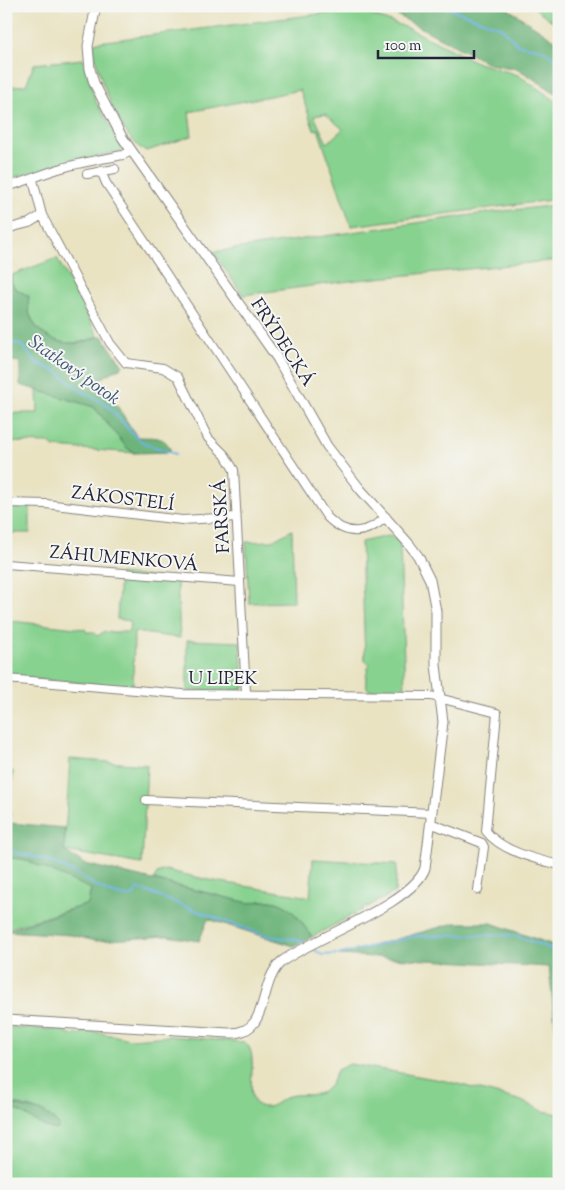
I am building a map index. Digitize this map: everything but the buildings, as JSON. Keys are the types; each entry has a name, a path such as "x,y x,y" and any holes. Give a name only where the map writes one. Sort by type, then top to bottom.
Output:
{"street":[{"name":"FRÝDECKÁ","path":"6,1020 238,1032 249,1028 257,1020 268,978 286,958 400,896 413,886 424,868 443,722 436,665 436,612 430,580 418,556 360,489 327,446 277,358 132,151 108,113 90,69 88,46 96,6"},
{"path":"6,187 33,180 47,172 132,151"},
{"path":"87,174 115,169"},
{"path":"101,172 106,183 327,517 340,528 357,531 375,527 386,517"},
{"name":"FARSKÁ","path":"33,180 42,215 110,343 120,358 131,365 167,369 181,381 208,438 225,455 234,470 246,693"},
{"path":"6,229 30,223 42,215"},
{"name":"ZÁKOSTELÍ","path":"6,503 46,504 182,520 236,517"},
{"name":"ZÁHUMENKOVÁ","path":"6,564 240,582"},
{"name":"U LIPEK","path":"6,679 143,692 440,697 497,713 486,831 493,840 534,858 559,865"},
{"path":"146,800 431,818 482,843 484,847 478,890"}],"green space":[{"path":"380,6 504,6 559,43 559,95 518,69 489,64"},
{"path":"536,6 559,6 559,26 536,9"},
{"path":"357,10 408,28 478,63 518,75 559,103 559,199 351,226 318,129 314,130 300,90 189,112 192,136 147,151 138,146 128,135 111,104 98,69 94,43","holes":["325,114 343,129 327,143 314,116"]},
{"path":"83,59 96,102 125,150 6,179 6,87 26,85 34,64"},
{"path":"559,205 559,260 357,280 243,295 213,252 486,213"},
{"path":"57,258 98,336 89,340 69,343 51,338 36,326 28,308 29,298 12,283 12,275"},
{"path":"12,275 11,280 14,288 29,296 28,307 30,316 41,332 59,341 69,343 80,343 102,336 123,366 100,379 137,437 158,438 166,442 171,452 135,453 127,448 94,407 20,385 20,362 6,360 6,278"},
{"path":"37,390 94,407 127,448 135,453 54,447 49,443 6,442 6,413 38,413"},
{"path":"6,505 30,506 30,533 6,533"},
{"path":"292,530 294,602 249,603 246,542 272,541"},
{"path":"388,536 395,538 400,544 405,691 370,691 366,686 366,675 369,665 365,660 361,542"},
{"path":"120,574 177,580 180,638 134,632 133,687 8,677 11,621 85,629 86,632 93,632 97,636 104,632 129,632 130,621 117,619"},
{"path":"187,640 240,642 244,686 242,690 187,691"},
{"path":"70,759 147,765 142,864 64,851"},
{"path":"6,771 13,771 9,828 6,828"},
{"path":"10,823 65,828 64,851 85,864 249,903 272,901 280,903 294,913 312,937 294,946 208,919 199,941 167,936 96,941 71,935 6,931 88,904 91,889 23,859 6,858 6,828 9,828"},
{"path":"6,858 23,859 91,888 88,904 6,929"},
{"path":"313,859 397,864 395,892 312,937 294,913 280,903 261,901 249,903 154,880 157,873 165,870 209,880 310,897"},
{"path":"455,923 491,923 559,947 559,1062 549,967 339,955"},
{"path":"6,1027 61,1030 73,1035 90,1031 131,1039 170,1036 244,1042 250,1048 252,1058 251,1091 253,1100 258,1106 268,1107 289,1096 323,1092 331,1084 337,1070 350,1064 446,1081 519,1100 543,1111 559,1114 559,1184 6,1184 6,1108 26,1114 56,1130 59,1125 48,1116 35,1110 6,1103"},
{"path":"6,1103 44,1112 59,1125 58,1129 45,1127 20,1112 6,1108"}],"waterway":[{"path":"443,6 502,28 518,45 542,49 559,62"},
{"name":"Statkový potok","path":"6,341 21,345 37,363 58,372 82,392 106,404 137,438 146,444 176,454"},
{"path":"6,851 54,863 116,895 130,897 135,894 137,888 251,931 305,943"},
{"path":"311,947 322,955 341,954 415,936 515,935 559,952"}]}
